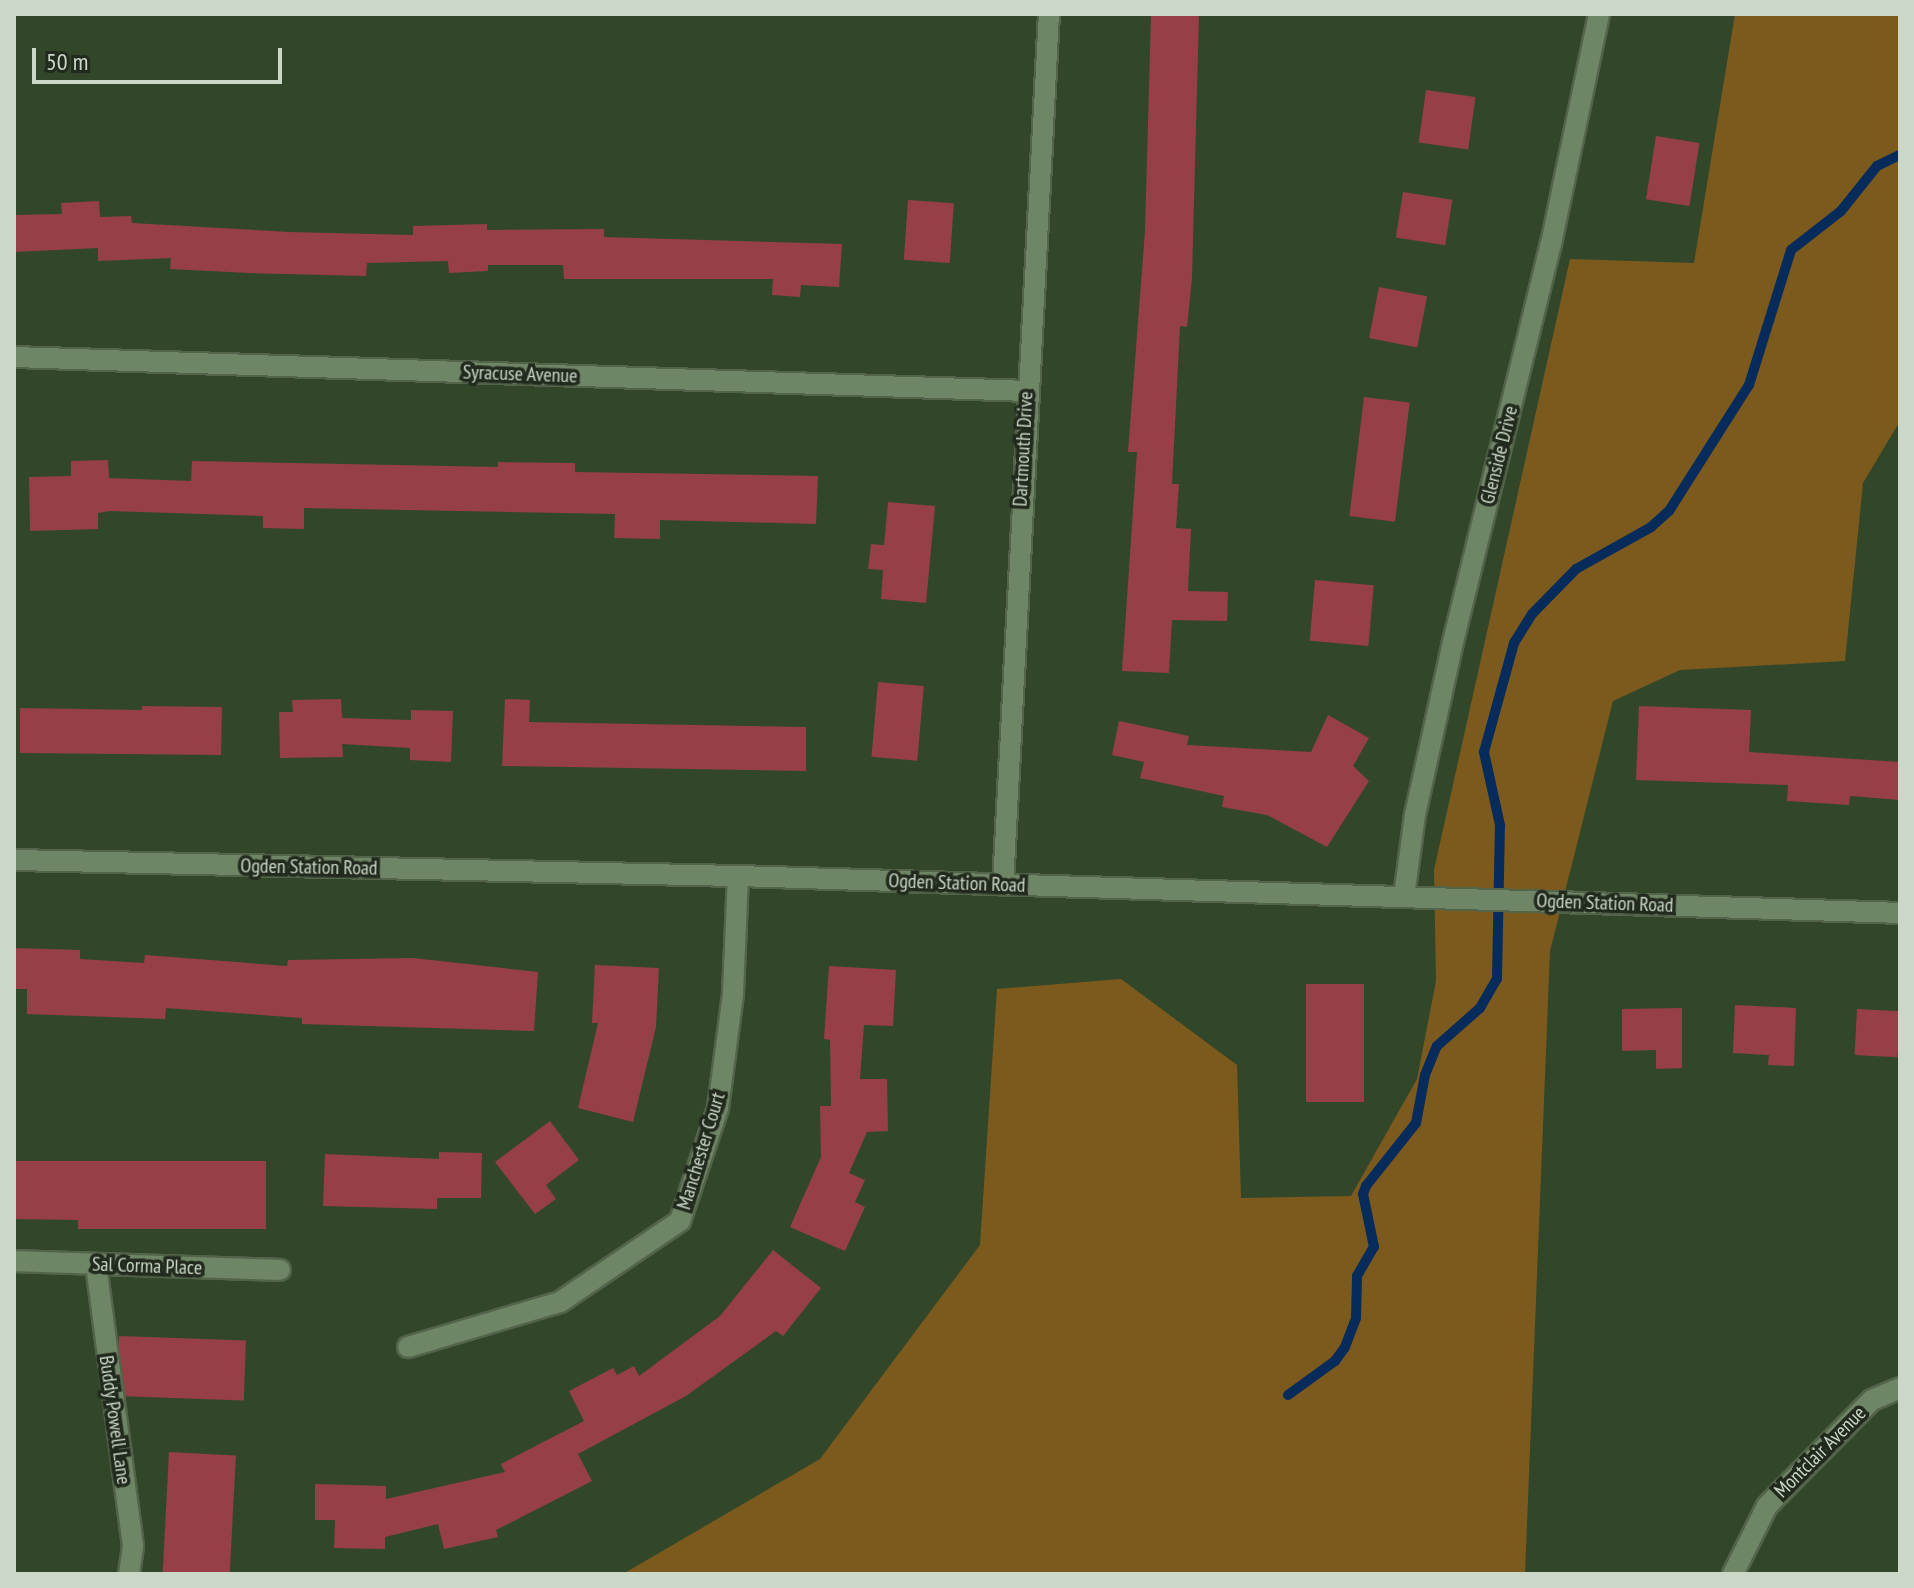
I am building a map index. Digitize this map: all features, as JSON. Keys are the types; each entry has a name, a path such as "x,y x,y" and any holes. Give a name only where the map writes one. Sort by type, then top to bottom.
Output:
{"street":[{"name":"Dartmouth Drive","path":"1003,885 1026,391 1049,14"},
{"name":"Glenside Drive","path":"1404,897 1415,815 1450,653 1551,244 1599,14"},
{"name":"Syracuse Avenue","path":"14,357 1026,391"},
{"name":"Ogden Station Road","path":"14,860 738,876 1900,913"},
{"name":"Manchester Court","path":"408,1347 560,1302 680,1221 718,1108 733,994 738,876"},
{"name":"Sal Corma Place","path":"14,1261 280,1270"},
{"name":"Buddy Powell Lane","path":"96,1265 133,1546 129,1574"},
{"name":"Montclair Avenue","path":"1733,1574 1767,1506 1872,1400 1900,1388"}],"shaded area":[{"path":"1735,14 1900,14 1900,421 1863,483 1845,661 1680,670 1613,701 1550,951 1525,1574 623,1574 820,1459 980,1245 997,989 1121,979 1237,1065 1241,1198 1351,1196 1417,1079 1436,981 1434,870 1570,259 1694,263"}],"building":[{"path":"1151,14 1199,14 1192,278 1187,327 1180,326 1172,484 1179,484 1176,528 1191,529 1188,591 1228,592 1227,621 1172,620 1169,673 1122,671 1137,452 1128,452 1145,231"},
{"path":"1426,90 1476,97 1468,149 1419,142"},
{"path":"1656,136 1699,143 1689,206 1646,199"},
{"path":"1403,192 1452,200 1445,245 1396,237"},
{"path":"908,200 954,203 950,263 904,260"},
{"path":"99,201 100,217 131,216 132,223 413,235 413,226 487,224 487,230 604,229 604,237 842,244 839,287 801,285 800,297 772,295 773,279 564,279 563,265 488,265 488,271 449,273 448,261 367,263 366,276 170,269 171,258 98,261 98,248 14,252 14,215 62,214 61,203"},
{"path":"1379,287 1427,296 1417,347 1369,338"},
{"path":"1364,397 1410,403 1395,522 1349,516"},
{"path":"108,460 109,478 191,481 192,461 498,467 498,462 575,463 575,472 818,476 816,524 660,520 660,539 614,538 615,514 304,508 304,529 263,528 263,516 110,511 98,513 98,529 30,531 29,477 71,476 71,461"},
{"path":"888,502 935,506 926,603 881,599 883,570 868,569 871,544 884,545"},
{"path":"1315,580 1374,585 1368,646 1310,641"},
{"path":"878,682 924,686 917,761 871,757"},
{"path":"341,699 342,718 411,720 411,710 453,711 451,762 410,760 410,748 342,744 343,757 280,758 279,712 293,712 292,700"},
{"path":"505,699 530,700 529,722 806,727 806,771 502,766"},
{"path":"142,706 222,707 221,755 20,753 20,708 142,710"},
{"path":"1639,706 1751,710 1749,752 1900,762 1900,800 1850,796 1849,805 1787,801 1788,785 1636,780"},
{"path":"1328,715 1369,738 1353,766 1369,781 1327,847 1267,815 1222,807 1224,796 1140,778 1144,762 1112,755 1119,721 1189,736 1187,745 1311,752"},
{"path":"14,948 80,950 80,959 144,963 145,955 287,966 288,960 413,958 538,972 534,1031 302,1024 302,1018 166,1008 165,1019 27,1014 27,989 14,989"},
{"path":"595,965 659,968 656,1027 633,1122 578,1108 598,1023 592,1023"},
{"path":"829,966 896,970 893,1026 864,1025 860,1079 887,1079 888,1131 867,1132 849,1173 865,1180 855,1202 865,1207 845,1251 790,1227 821,1157 820,1106 831,1106 830,1040 824,1039"},
{"path":"1306,984 1364,984 1364,1102 1306,1102"},
{"path":"1735,1005 1796,1008 1794,1066 1768,1065 1769,1055 1733,1053"},
{"path":"1682,1008 1682,1068 1656,1069 1656,1050 1622,1051 1622,1009"},
{"path":"1857,1009 1900,1011 1898,1057 1855,1055"},
{"path":"550,1121 579,1160 546,1185 556,1199 535,1214 495,1162"},
{"path":"439,1152 482,1153 481,1198 437,1198 437,1209 323,1206 325,1154 439,1159"},
{"path":"14,1161 266,1161 266,1229 78,1229 78,1220 14,1219"},
{"path":"773,1250 821,1288 783,1336 776,1331 686,1396 578,1454 592,1481 496,1530 498,1537 444,1549 438,1524 385,1537 385,1549 334,1548 335,1520 315,1520 315,1484 386,1486 386,1499 505,1472 501,1464 584,1421 569,1391 613,1368 617,1375 634,1366 639,1376 720,1316"},
{"path":"119,1336 246,1340 244,1400 117,1396"},
{"path":"169,1452 236,1456 230,1574 163,1574"}],"waterway":[{"path":"1288,1395 1335,1361 1345,1347 1356,1318 1357,1276 1374,1247 1363,1194 1366,1186 1416,1123 1425,1075 1437,1046 1480,1008 1497,979 1500,825 1484,752 1514,643 1532,614 1576,569 1651,527 1669,511 1749,385 1791,250 1841,211 1877,166 1900,155"}]}
